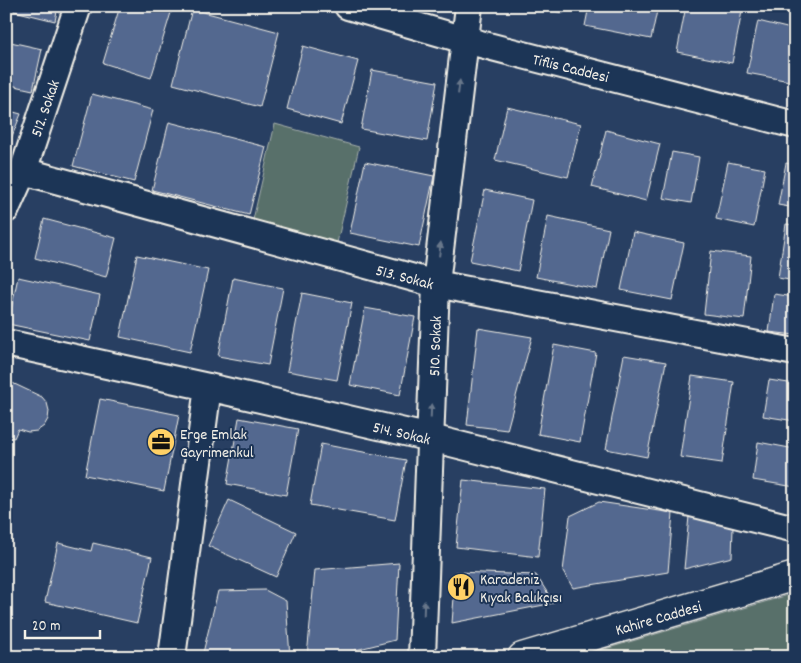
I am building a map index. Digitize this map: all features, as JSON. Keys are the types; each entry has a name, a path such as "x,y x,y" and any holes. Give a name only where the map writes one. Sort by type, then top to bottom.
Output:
{"main road":[{"name":"Kahire Caddesi","path":"522,657 795,576"}],"street":[{"name":"512. Sokak","path":"6,209 22,171 78,6"},
{"name":"Tiflis Caddesi","path":"348,6 465,40 795,125"},
{"name":"510. Sokak","path":"422,657 436,284 469,6"},
{"name":"513. Sokak","path":"22,171 436,284 795,352"},
{"name":"514. Sokak","path":"6,343 430,438 795,529"},
{"path":"172,657 208,387"}],"green space":[{"path":"275,124 359,147 334,256 250,233"},
{"path":"795,593 795,657 578,657"}],"building":[{"path":"6,6 58,6 55,21 6,9"},
{"path":"120,6 173,6 151,78 103,63"},
{"path":"524,6 565,6 564,13"},
{"path":"589,6 658,6 651,39 585,26"},
{"path":"686,6 743,6 732,63 677,52"},
{"path":"753,6 782,6 781,13 753,8"},
{"path":"192,9 279,32 260,107 173,84"},
{"path":"758,21 795,30 795,82 747,73"},
{"path":"6,41 42,49 33,90 6,84"},
{"path":"303,46 358,61 341,124 287,109"},
{"path":"372,70 437,82 427,141 361,129"},
{"path":"92,94 153,110 134,182 73,166"},
{"path":"507,107 581,124 568,177 495,160"},
{"path":"6,110 21,114 6,151"},
{"path":"169,122 266,147 249,215 152,190"},
{"path":"606,130 660,144 646,201 592,187"},
{"path":"672,152 699,157 691,203 663,198"},
{"path":"365,162 434,176 419,247 350,233"},
{"path":"728,162 765,169 754,227 716,219"},
{"path":"786,163 795,165 795,208 778,205"},
{"path":"485,190 532,200 518,271 470,261"},
{"path":"548,216 609,229 597,289 536,277"},
{"path":"44,219 116,238 106,277 35,258"},
{"path":"786,224 795,225 795,281 778,278"},
{"path":"633,232 684,243 672,300 621,290"},
{"path":"711,251 751,256 744,319 704,314"},
{"path":"137,255 208,270 190,352 120,337"},
{"path":"18,277 100,295 90,341 8,324"},
{"path":"233,278 283,288 268,365 218,356"},
{"path":"302,293 352,303 337,380 287,371"},
{"path":"774,294 795,297 795,335 769,332"},
{"path":"365,308 415,317 400,395 350,385"},
{"path":"478,328 532,337 507,430 467,425"},
{"path":"554,345 596,353 580,442 538,434"},
{"path":"624,355 666,362 647,457 606,449"},
{"path":"692,376 734,382 722,463 680,457"},
{"path":"6,380 42,397 47,403 48,419 44,426 37,431 28,432 18,429 14,438 6,435"},
{"path":"769,380 795,384 795,421 763,416"},
{"path":"100,399 179,415 164,491 85,475"},
{"path":"239,418 298,429 286,495 227,484"},
{"path":"758,442 795,449 795,487 753,480"},
{"path":"321,444 406,460 395,520 310,505"},
{"path":"463,480 545,489 538,557 456,547"},
{"path":"229,500 296,532 276,577 208,546"},
{"path":"599,502 673,513 668,572 573,588 563,571 570,516"},
{"path":"689,516 733,528 732,557 684,569"},
{"path":"58,543 91,551 93,543 152,557 137,623 45,602"},
{"path":"399,563 395,640 328,657 307,657 315,570"},
{"path":"456,572 536,575 554,603 452,623"},
{"path":"265,590 286,601 290,657 202,657 218,591"}],"place":[{"name":"Erge Emlak Gayrimenkul","path":"161,442"},
{"name":"Karadeniz Kıyak Balıkçısı","path":"461,587"}]}
